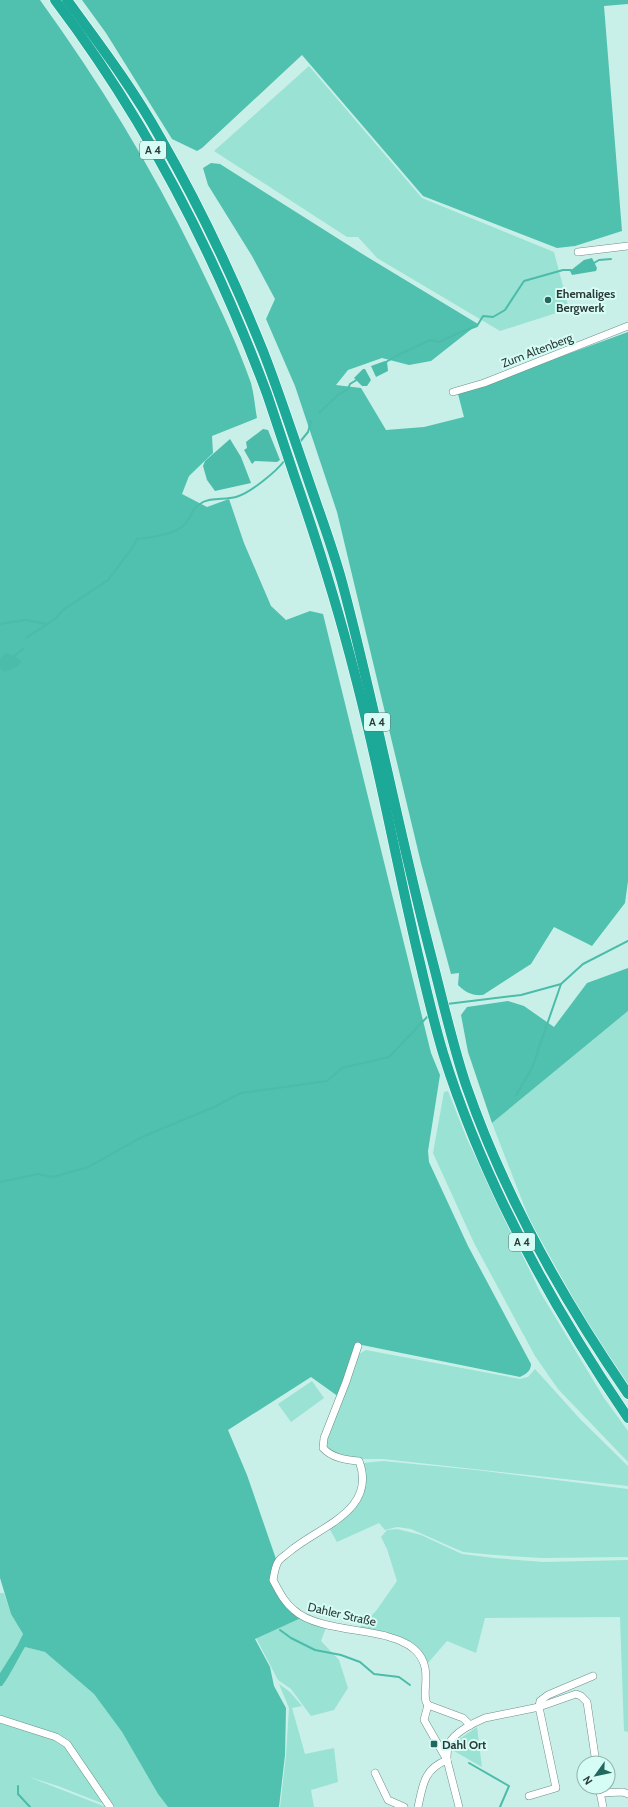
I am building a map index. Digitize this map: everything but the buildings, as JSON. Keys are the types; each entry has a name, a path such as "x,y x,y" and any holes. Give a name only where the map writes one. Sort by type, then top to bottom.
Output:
{"highway":[{"name":"A 4","path":"55,0 90,47 137,121 181,199 233,311 266,394 334,596 356,679 409,917 443,1053 488,1172 514,1228 588,1359 628,1418"},
{"name":"A 4","path":"67,0 114,65 160,136 200,212 244,304 280,397 341,578 369,689 420,913 455,1050 485,1135 525,1224 597,1349 628,1394"}],"street":[{"path":"578,252 628,246"},
{"name":"Zum Altenberg","path":"453,392 484,383 628,326"},
{"name":"Dahler Straße","path":"358,1346 346,1382 324,1438 323,1448 328,1454 348,1461 359,1461 364,1481 358,1496 341,1518 300,1543 278,1562 273,1580 285,1601 300,1615 312,1621 374,1633 398,1640 413,1648 422,1658 426,1672 424,1698 428,1705 424,1715 424,1720 447,1760 459,1807"},
{"path":"529,1796 556,1788 539,1707 540,1701 548,1695 593,1676"},
{"path":"418,1807 429,1772 438,1764 447,1760 450,1741 470,1725 486,1718 539,1707 576,1694 582,1696 587,1702 589,1711 595,1755"},
{"path":"428,1705 463,1718 470,1725"},
{"path":"0,1719 56,1737 67,1744 110,1807"},
{"path":"375,1772 388,1800 404,1807"},
{"path":"616,1791 628,1794"},
{"path":"601,1795 603,1807"}],"shaded area":[{"path":"0,0 40,0 86,66 149,168 168,203 217,301 246,369 252,387 257,418 212,436 213,453 189,476 182,494 207,507 229,499 244,543 271,606 286,620 310,611 323,614 431,1053 440,1075 428,1151 429,1162 468,1246 531,1364 528,1372 520,1377 357,1344 339,1397 311,1377 228,1430 247,1475 276,1559 271,1580 301,1618 255,1639 270,1667 274,1686 286,1708 285,1755 279,1807 168,1807 158,1794 122,1732 94,1694 45,1652 25,1647 11,1672 2,1686 0,1686 0,1673 23,1634 11,1614 0,1578"},
{"path":"82,0 628,0 628,4 604,6 622,231 575,246 557,248 423,196 302,55 197,151 172,139 106,33"},
{"path":"309,66 422,198 554,252 569,309 500,331 377,258 358,237 347,237 214,151"},
{"path":"211,163 220,164 364,255 478,324 431,361 409,365 382,358 348,370 336,385 361,388 386,430 424,427 464,417 458,394 628,332 628,881 625,903 592,946 554,927 531,964 483,995 475,995 466,992 458,985 459,973 451,974 421,863 337,512 295,386 266,319 275,299 252,256 208,185 203,168"},
{"path":"592,258 597,268 596,271 572,275 570,271 584,260"},
{"path":"385,361 387,362 388,371 376,377 371,366"},
{"path":"363,369 365,369 371,380 367,386 362,386 354,378"},
{"path":"263,429 268,430 280,460 277,462 255,461 252,464 244,450 247,448 246,442"},
{"path":"230,439 241,457 251,483 215,491 207,480 203,466 205,461"},
{"path":"5,653 14,656 22,662 18,666 4,672 0,668 0,659"},
{"path":"628,968 628,1011 492,1123 468,1052 461,1015 467,1007 508,1001 524,1006 554,1027 587,983"},
{"path":"628,1011 628,1385 602,1348 530,1221 492,1123"},
{"path":"448,1091 467,1139 540,1292 604,1398 628,1431 628,1462 558,1389 535,1356 474,1243 433,1153 444,1092"},
{"path":"366,1350 520,1379 528,1377 535,1369 581,1420 628,1466 628,1486 383,1459 348,1459 325,1447 334,1413 356,1360 359,1354"},
{"path":"312,1381 324,1398 291,1422 278,1404"},
{"path":"383,1461 476,1470 628,1489 628,1557 542,1558 463,1552 411,1529 397,1527 385,1530 379,1523 337,1542 329,1528 360,1496 363,1463"},
{"path":"397,1529 421,1535 462,1554 543,1562 628,1560 628,1732 624,1731 620,1617 485,1618 476,1653 447,1641 428,1663 421,1652 358,1629 376,1611 397,1581 387,1549 381,1537 387,1530"},
{"path":"0,1593 4,1593 11,1614 23,1634 0,1673"},
{"path":"301,1618 327,1625 321,1641 339,1660 348,1688 334,1710 311,1716 291,1689 278,1680 256,1638"},
{"path":"25,1647 45,1652 94,1694 122,1732 158,1794 168,1807 112,1807 67,1743 0,1718 0,1686 2,1686 11,1672"},
{"path":"279,1684 290,1692 302,1706 292,1708 305,1754 334,1748 338,1782 311,1790 314,1807 280,1807 286,1755 289,1708"},
{"path":"0,1721 61,1741 109,1806 58,1786 29,1777 106,1807 0,1807"},
{"path":"477,1727 482,1767 454,1751 453,1748 455,1742"}],"waterway":[{"path":"594,263 599,260 611,259"},
{"path":"386,362 430,340 439,342 477,326 483,316 493,317 505,310 524,281 563,270 571,270"},
{"path":"319,413 338,395 348,389 350,384 358,379"},
{"path":"299,443 308,432 311,421"},
{"path":"26,638 55,619 63,610 108,580 133,547 137,539 163,535 177,530 186,523 194,510 203,502 207,500 232,498 242,495 262,482 285,460"},
{"path":"0,624 25,620 48,624"},
{"path":"12,658 24,648"},
{"path":"447,1004 521,995 561,984 583,964 628,941"},
{"path":"516,1095 532,1068 561,984"},
{"path":"0,1182 38,1174 53,1177 88,1167 142,1137 214,1107 241,1093 327,1081 342,1068 389,1057 429,1015"},
{"path":"280,1630 291,1638 315,1650 341,1655 360,1662 374,1674 399,1677 410,1685"},
{"path":"469,1763 509,1786 500,1807"},
{"path":"18,1786 18,1794 30,1807"}],"place":[{"name":"Ehemaliges Bergwerk","path":"548,300"},
{"name":"Dahl Ort","path":"434,1744"}]}
